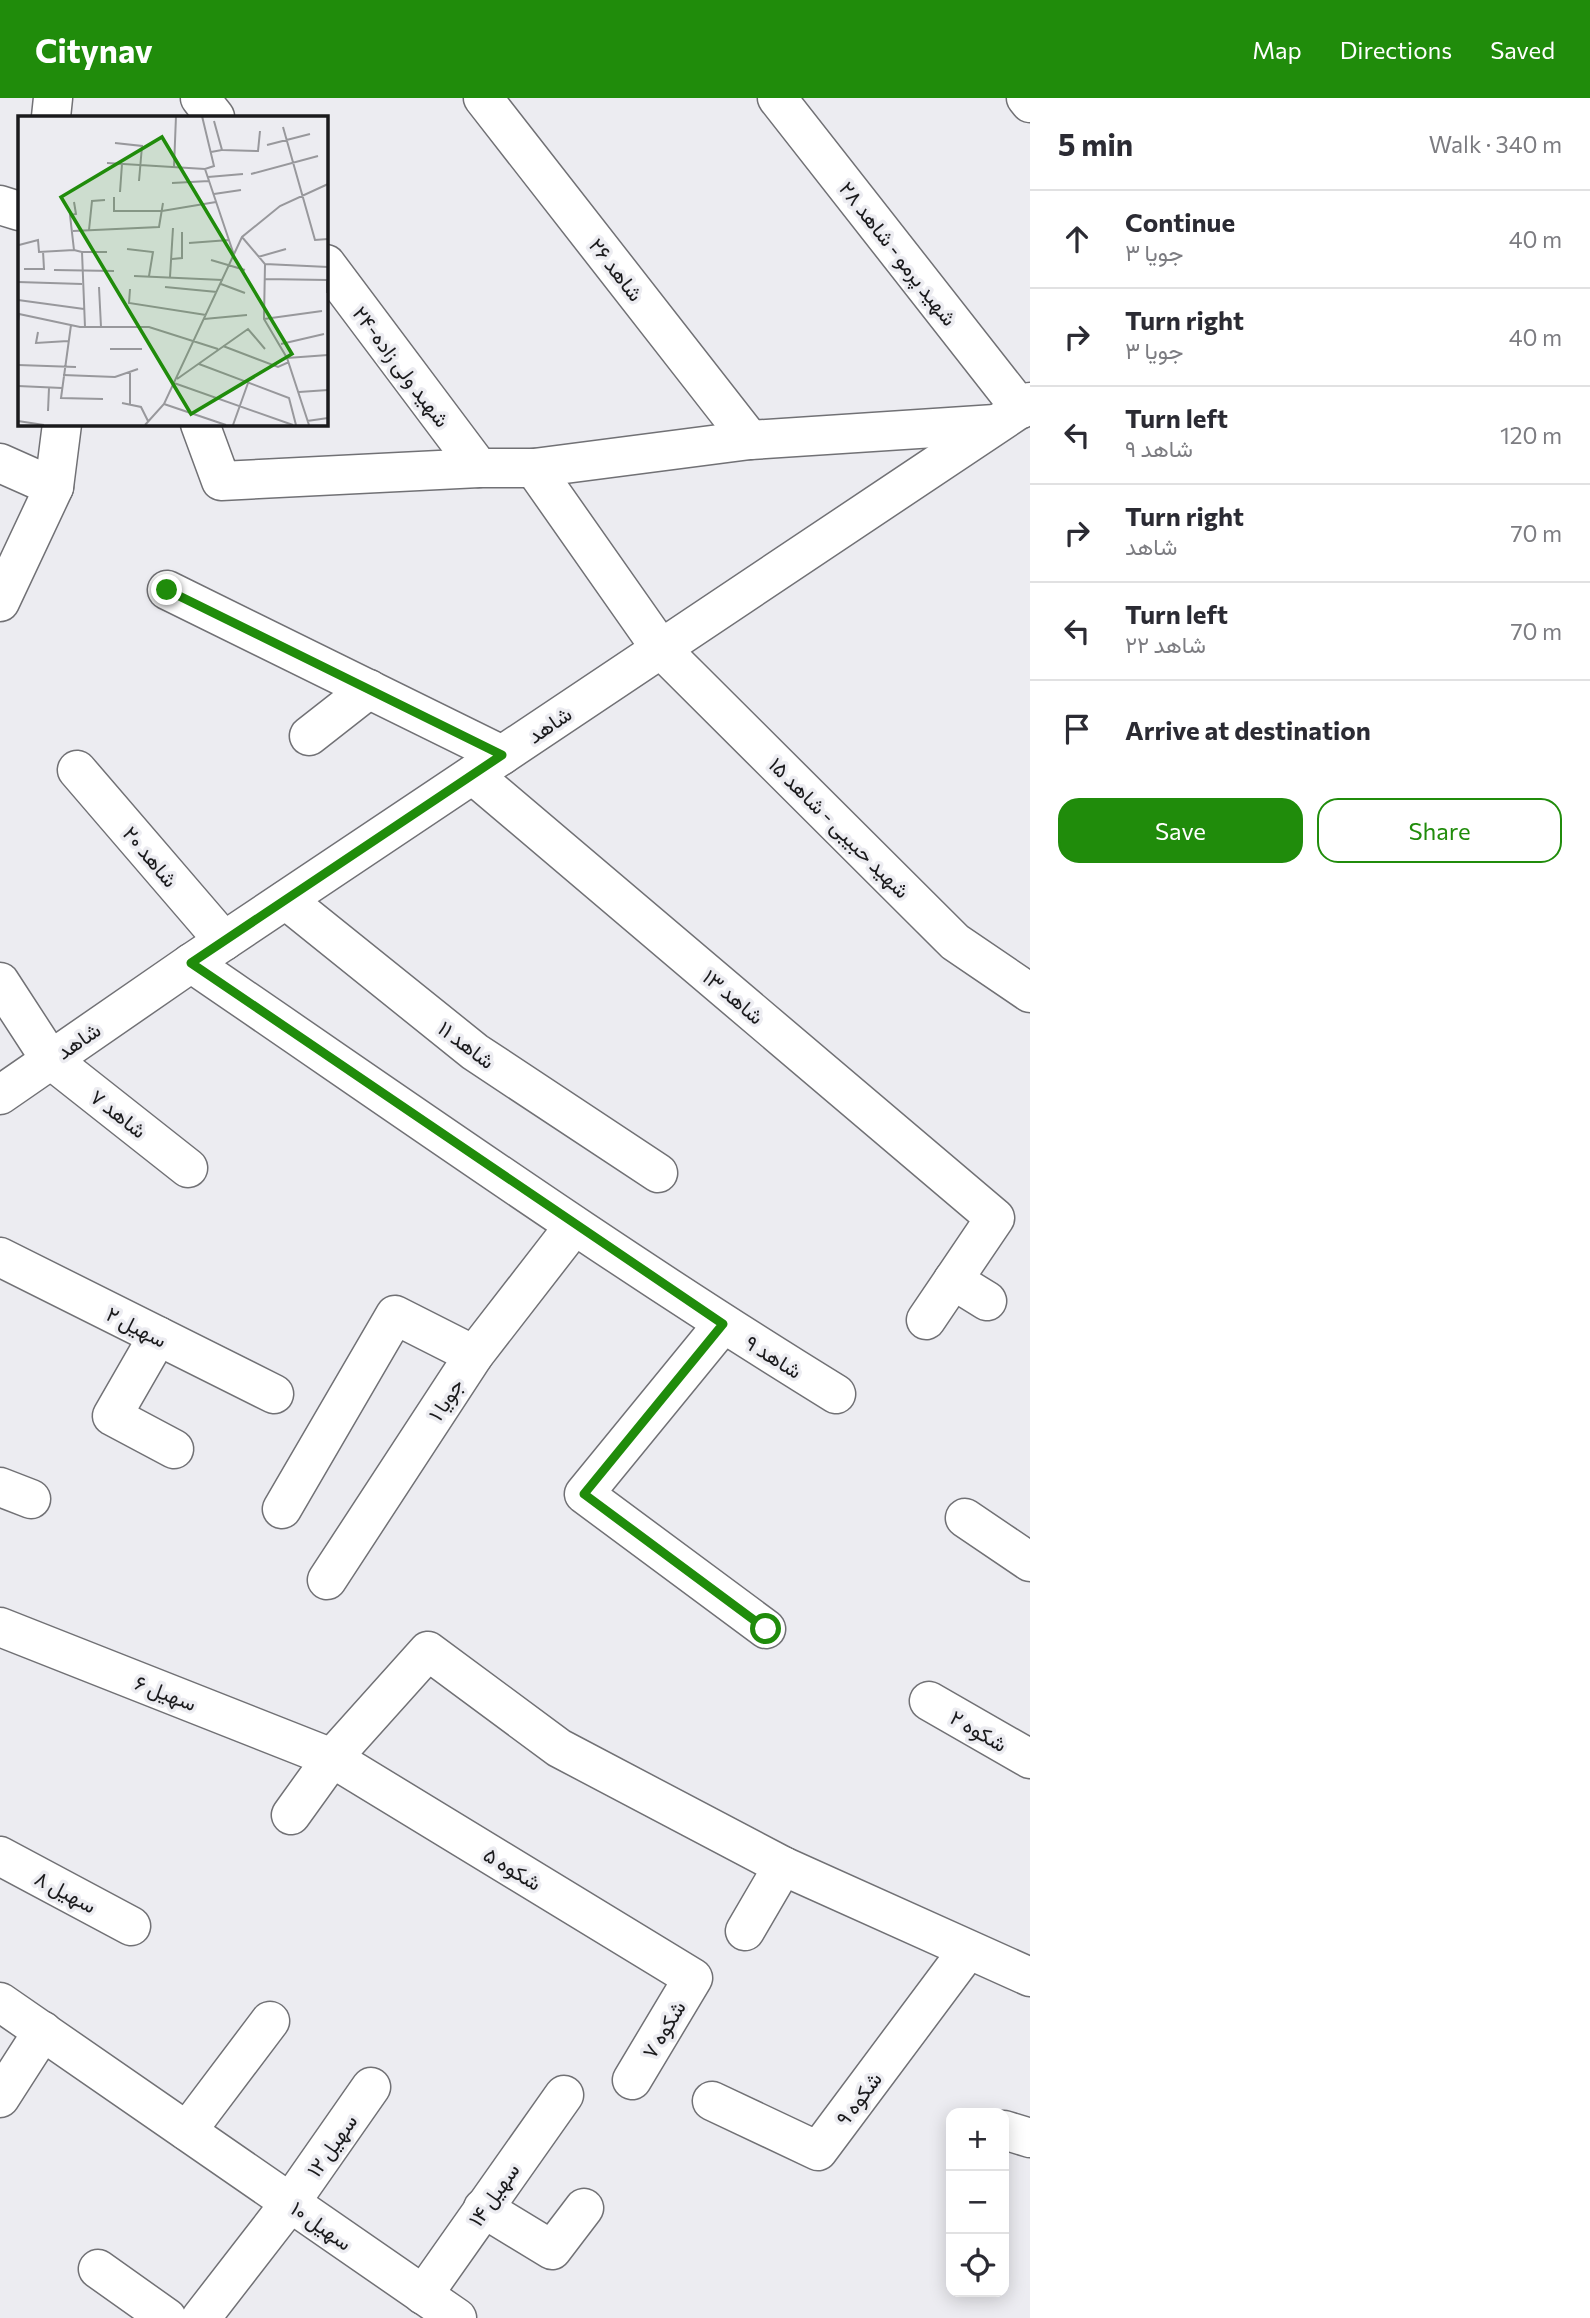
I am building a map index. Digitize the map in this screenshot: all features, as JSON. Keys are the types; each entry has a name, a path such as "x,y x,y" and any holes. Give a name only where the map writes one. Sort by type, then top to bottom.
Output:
{"street":[{"path":"51,116 53,98"},
{"path":"200,98 214,116"},
{"name":"شاهد ۲۶","path":"483,98 750,440"},
{"name":"شهید پرمو - شاهد ۲۸","path":"777,98 1016,412"},
{"path":"1026,98 1030,103"},
{"path":"0,205 18,211"},
{"name":"شهید ولی زاده-۲۴","path":"327,265 479,468"},
{"path":"200,425 221,481 479,468 534,468 750,440 1016,412"},
{"name":"شاهد","path":"0,1095 191,963 1016,412"},
{"path":"0,601 54,486 62,425"},
{"path":"0,463 54,486"},
{"name":"شهید حبیبی - شاهد ۱۵","path":"534,468 661,649 956,942 1030,993"},
{"name":"شاهد ۱۳","path":"167,590 369,689 487,765 995,1218 953,1280"},
{"path":"309,736 369,689"},
{"name":"شاهد ۲۰","path":"77,770 224,941"},
{"name":"شاهد ۱۱","path":"286,900 475,1052 658,1173"},
{"name":"شاهد ۹","path":"191,963 574,1226 836,1394"},
{"name":"شاهد ۷","path":"0,982 50,1059 188,1168"},
{"name":"جویا ۱","path":"327,1580 474,1354 574,1226"},
{"name":"سهیل ۲","path":"0,1257 274,1394"},
{"path":"926,1320 953,1280 987,1301"},
{"path":"282,1509 395,1315 474,1354"},
{"path":"723,1324 584,1494 766,1629"},
{"path":"158,1336 112,1416 174,1449"},
{"path":"965,1518 1030,1562"},
{"name":"سهیل ۶","path":"0,1627 332,1758"},
{"path":"291,1815 332,1758 428,1651 559,1748 783,1866 1030,1978"},
{"name":"شکوه ۲","path":"929,1701 1030,1759"},
{"name":"شکوه ۵","path":"332,1758 693,1978"},
{"name":"سهیل ۸","path":"0,1856 131,1926"},
{"path":"745,1931 783,1866"},
{"name":"شکوه ۹","path":"712,2101 818,2151 968,1950"},
{"name":"شکوه ۷","path":"632,2080 693,1978"},
{"name":"سهیل ۱۰","path":"0,2002 457,2318"},
{"path":"187,2131 270,2021"},
{"path":"0,2098 43,2031"},
{"name":"سهیل ۱۲","path":"201,2318 290,2203 371,2087"},
{"name":"سهیل ۱۴","path":"423,2295 564,2095"},
{"path":"1009,2132 1030,2138"},
{"path":"483,2208 552,2250 584,2208"},
{"path":"98,2269 167,2318"}],"route":[{"path":"167,590 502,755 191,963 574,1226 723,1324 584,1494 766,1629"}]}
